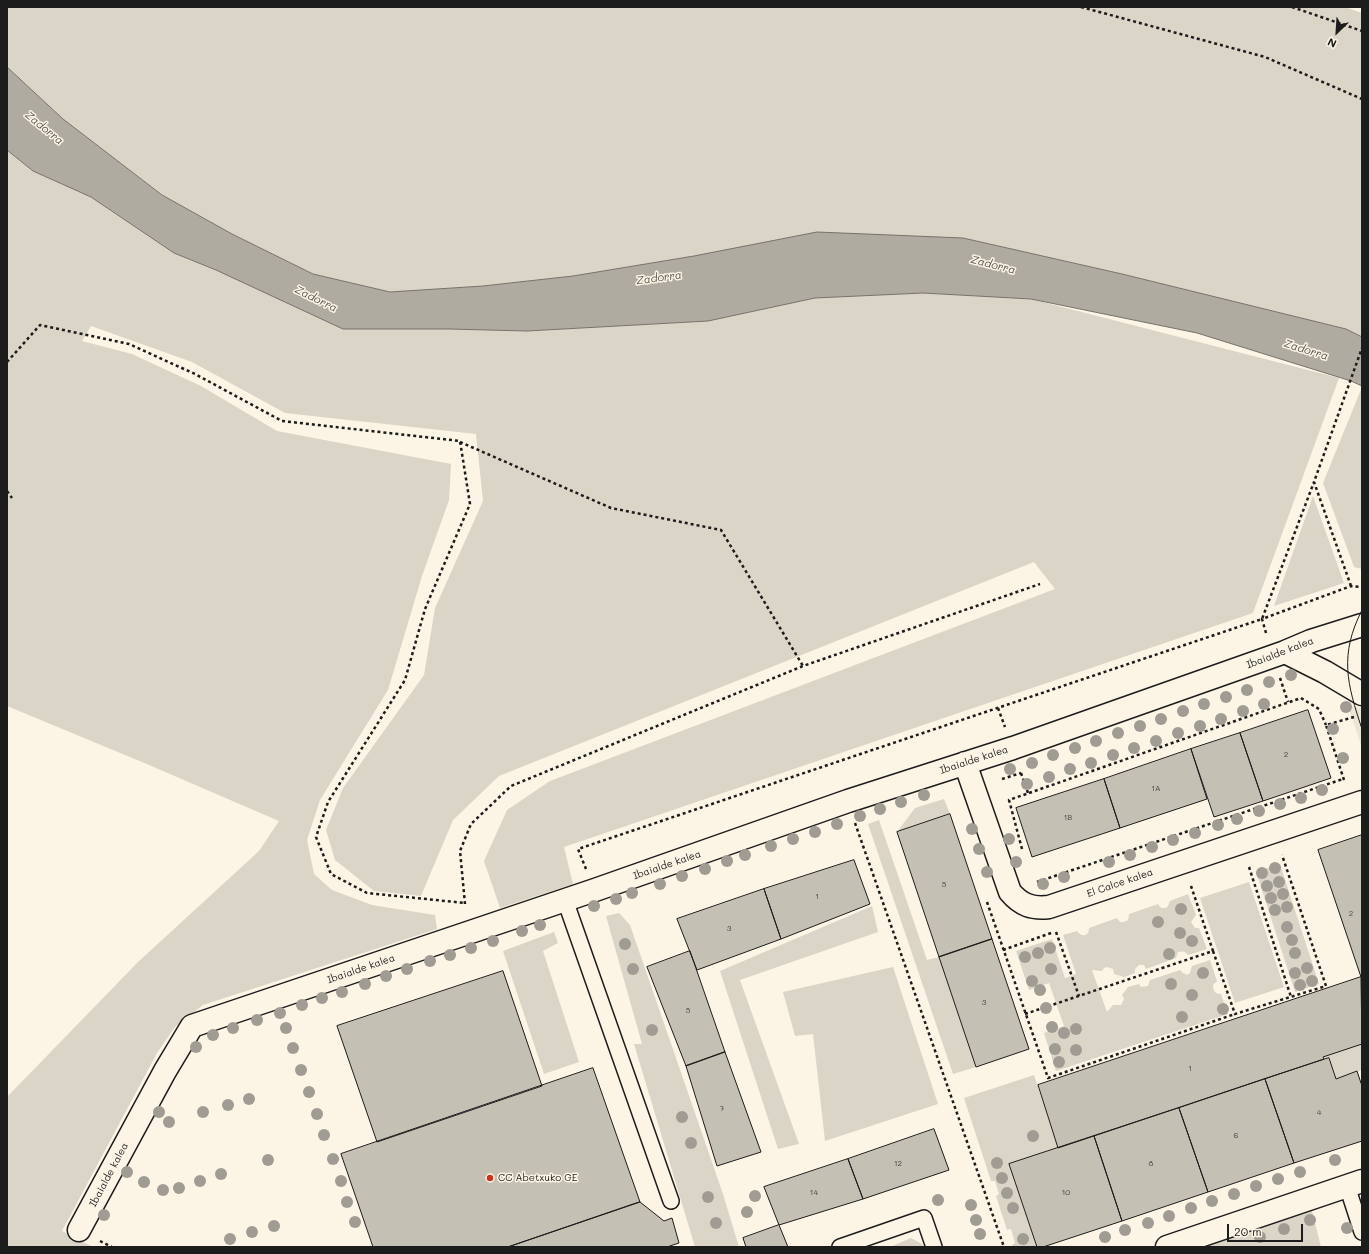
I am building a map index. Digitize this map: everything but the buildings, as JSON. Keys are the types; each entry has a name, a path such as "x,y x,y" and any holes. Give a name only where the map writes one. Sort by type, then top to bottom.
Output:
{"street":[{"name":"Ibaialde kalea","path":"80,1230 165,1071 192,1026 595,890 848,801 1020,745 1285,652 1311,641 1362,625"},
{"path":"1285,652 1325,672 1362,694"},
{"name":"El Calce kalea","path":"965,763 1010,892 1023,904 1040,908 1049,907 1362,802"},
{"path":"1167,1247 1354,1184"}],"lane":[{"path":"565,900 671,1201"},
{"path":"1354,1184 1362,1232"},
{"path":"840,1247 924,1218 934,1247"}],"path":[{"path":"1081,7 1265,57 1362,99"},
{"path":"1292,7 1362,31"},
{"path":"7,362 40,325 129,344 195,374 282,421 460,442 611,508 722,530 804,666"},
{"path":"595,890 578,849 1262,620 1362,348"},
{"path":"460,442 470,504 425,609 405,680 328,802 316,837 331,874 367,893 465,903"},
{"path":"1314,482 1351,586"},
{"path":"7,491 12,498"},
{"path":"473,931 465,903 460,852 471,824 511,786 804,666 1040,584"},
{"path":"1024,853 1009,800 1301,698 1319,709 1326,725"},
{"path":"973,787 1021,773"},
{"path":"1032,884 1344,779"},
{"path":"848,801 1004,1247"},
{"path":"985,898 1048,1078 1235,1014 1326,986 1282,856"},
{"path":"1248,866 1291,997"},
{"path":"1191,886 1235,1014"},
{"path":"1056,932 1079,996"},
{"path":"1025,1014 1213,951"}],"shaded area":[{"path":"7,7 1345,7 1362,13 1362,337 1346,329 1122,274 963,238 694,256 573,276 483,286 390,292 313,274 232,234 162,195 63,119 7,67"},
{"path":"7,150 33,171 91,197 174,253 216,270 449,329 527,331 708,321 815,298 923,293 1031,299 1339,378 1253,613 564,847 573,884 500,908 484,861 507,810 550,781 1055,589 1034,562 499,776 453,820 421,896 374,891 335,860 326,830 343,788 424,675 435,608 483,501 476,434 285,413 192,362 91,326 82,341 132,354 201,386 277,431 451,464 449,500 422,576 388,690 320,800 307,840 314,874 332,890 372,905 435,915 437,929 203,1005 175,1027 157,1053 62,1231 93,1247 7,1247 7,1097 138,962 259,851 279,821 7,706"},
{"path":"1362,387 1362,569 1354,567 1323,483"},
{"path":"1313,496 1344,583 1274,606"},
{"path":"1347,704 1362,709 1362,748 1352,718"},
{"path":"944,799 950,814 897,832 915,808"},
{"path":"879,820 927,960 939,957 976,1067 953,1074 868,824"},
{"path":"1280,864 1319,984 1295,992 1256,872"},
{"path":"1249,882 1284,987 1235,1003 1200,898"},
{"path":"1188,894 1196,915 1191,922 1195,928 1199,928 1207,949 1188,955 1181,951 1178,952 1176,958 1146,969 1144,965 1139,965 1135,969 1135,973 1124,977 1114,974 1113,969 1107,967 1102,971 1092,970 1107,1012 1113,1005 1121,1005 1124,999 1122,995 1128,987 1139,984 1141,987 1148,986 1150,980 1180,970 1187,975 1190,973 1192,966 1210,960 1217,981 1213,985 1213,989 1216,993 1221,994 1228,1014 1056,1071 1044,1033 1064,1026 1049,983 1029,990 1016,951 1052,939 1065,978 1076,974 1063,935 1077,931 1081,935 1085,935 1088,933 1089,928 1117,918 1120,922 1128,920 1129,914 1158,904 1161,908 1166,908 1170,901"},
{"path":"872,906 878,932 740,980 799,1144 778,1149 720,971"},
{"path":"619,913 630,925 723,1194 739,1247 695,1247 634,1044 642,1044 606,916"},
{"path":"554,932 558,943 543,951 579,1062 544,1074 503,951"},
{"path":"893,967 938,1104 825,1141 813,1034 795,1036 783,992"},
{"path":"1362,1044 1362,1070 1336,1079 1329,1058 1324,1059 1323,1057"},
{"path":"1034,1075 1058,1148 1009,1165 1037,1247 1013,1247 1012,1245 1015,1243 1011,1229 1007,1230 996,1196 999,1194 995,1181 991,1181 964,1098"},
{"path":"1309,1199 1321,1247 1181,1247"},
{"path":"911,1238 922,1244 923,1247 890,1247"}],"water":[{"name":"Zadorra","path":"7,67 63,119 162,195 232,234 313,274 390,292 483,286 573,276 694,256 817,232 963,238 1122,274 1346,329 1362,337 1362,386 1351,381 1197,333 1031,299 923,293 815,298 708,321 527,331 343,329 216,270 174,253 91,197 33,171 7,150"}],"tram line":[{"path":"1362,610 1350,641 1348,656 1349,683 1362,729"}],"place":[{"name":"CC Abetxuko GE","path":"490,1178"}]}
